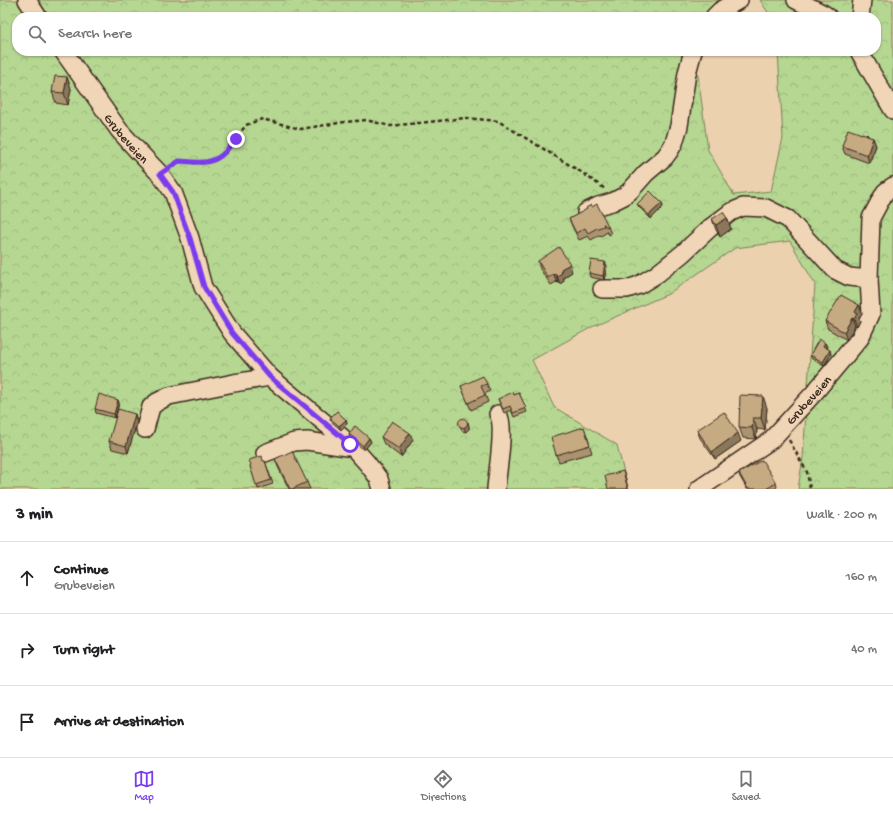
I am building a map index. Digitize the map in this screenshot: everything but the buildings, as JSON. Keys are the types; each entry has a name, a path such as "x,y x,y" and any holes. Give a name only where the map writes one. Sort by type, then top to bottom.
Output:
{"street":[{"path":"27,0 35,12"},
{"path":"719,12 739,0"},
{"path":"796,0 820,12"},
{"path":"861,12 862,0"},
{"name":"Grubeveien","path":"67,56 119,130 160,174 173,192 190,238 204,287 232,333 270,377 350,444 379,479 382,489"},
{"path":"586,212 598,206 612,202 630,191 646,173 665,157 674,143 679,126 687,73 692,56"},
{"path":"862,56 893,110"},
{"name":"Grubeveien","path":"699,489 771,440 814,393 860,338 871,314 869,279 871,218 885,192 893,186"},
{"path":"602,289 626,289 639,285 657,274 682,254 710,228 731,212 743,207 766,208 788,219 835,270 849,277 869,279"},
{"path":"145,429 151,407 169,396 270,377"},
{"path":"496,489 502,436 500,417 498,414"},
{"path":"265,453 294,442 307,441 347,448 350,444"}],"path":[{"path":"160,174 179,161 211,162 225,153 246,125 262,119 300,129 366,120 390,126 466,118 498,121 581,172 618,199"},
{"path":"782,428 808,472 810,489"}],"green space":[{"path":"0,0 723,0 712,12 12,12 12,56 699,56 697,68 708,150 734,195 771,191 783,138 778,56 881,56 881,12 768,12 760,0 893,0 893,489 798,489 803,457 815,284 790,241 735,248 668,294 592,327 532,360 554,407 617,445 628,489 0,489"}],"route":[{"path":"236,139 225,153 211,162 179,161 160,174 173,192 190,238 204,287 232,333 270,377 350,444"}]}
